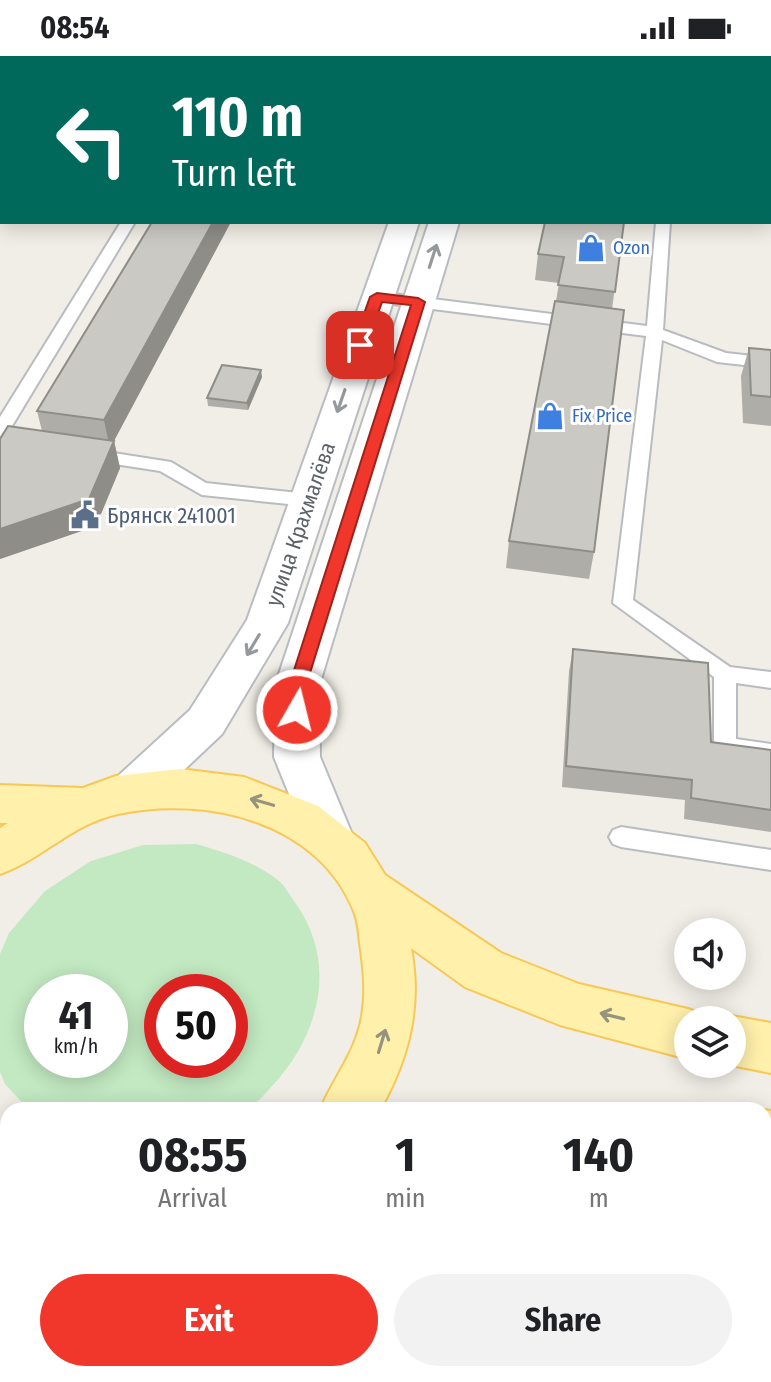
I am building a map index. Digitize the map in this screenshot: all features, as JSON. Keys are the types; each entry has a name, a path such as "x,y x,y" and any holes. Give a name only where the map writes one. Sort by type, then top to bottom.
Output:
{"main road":[{"name":"улица Крахмалёва","path":"133,790 206,722 267,623 403,224"},
{"name":"улица Крахмалёва","path":"330,839 297,757 297,686 443,224"},
{"path":"0,854 17,839 80,805 133,790 205,787 259,800 272,804 330,839 354,864 372,892 391,949 391,1013 370,1079 354,1102"},
{"path":"0,804 80,805"},
{"path":"372,892 483,970 579,1008 674,1031"},
{"path":"746,1044 771,1048"}],"lane":[{"path":"0,431 127,224"},
{"path":"663,224 655,332 623,603 725,674 771,680"},
{"path":"377,297 655,332 723,358 771,363"},
{"path":"75,453 165,466 202,489 308,500"},
{"path":"725,674 725,746 771,753"},
{"path":"621,837 771,860"}],"green space":[{"path":"196,844 229,854 279,881 308,924 316,948 319,972 318,996 312,1020 303,1043 289,1065 256,1102 22,1102 5,1084 0,1072 0,954 9,933 45,891 91,861 143,845"}],"building":[{"path":"151,224 212,224 104,420 37,411"},
{"path":"545,224 624,224 615,292 558,285 564,257 538,254"},
{"path":"555,301 624,310 594,552 509,541"},
{"path":"749,348 771,350 771,397 751,395"},
{"path":"222,365 261,370 247,403 207,398"},
{"path":"8,426 114,441 89,499 0,529 0,439"},
{"path":"573,649 708,663 711,742 771,750 771,810 691,798 692,780 566,766"}],"place":[{"name":"Ozon","path":"591,248"},
{"name":"Fix Price","path":"550,416"},
{"name":"Брянск 241001","path":"85,515"}],"route":[{"path":"297,710 297,686 418,302 377,297 360,345"}]}
